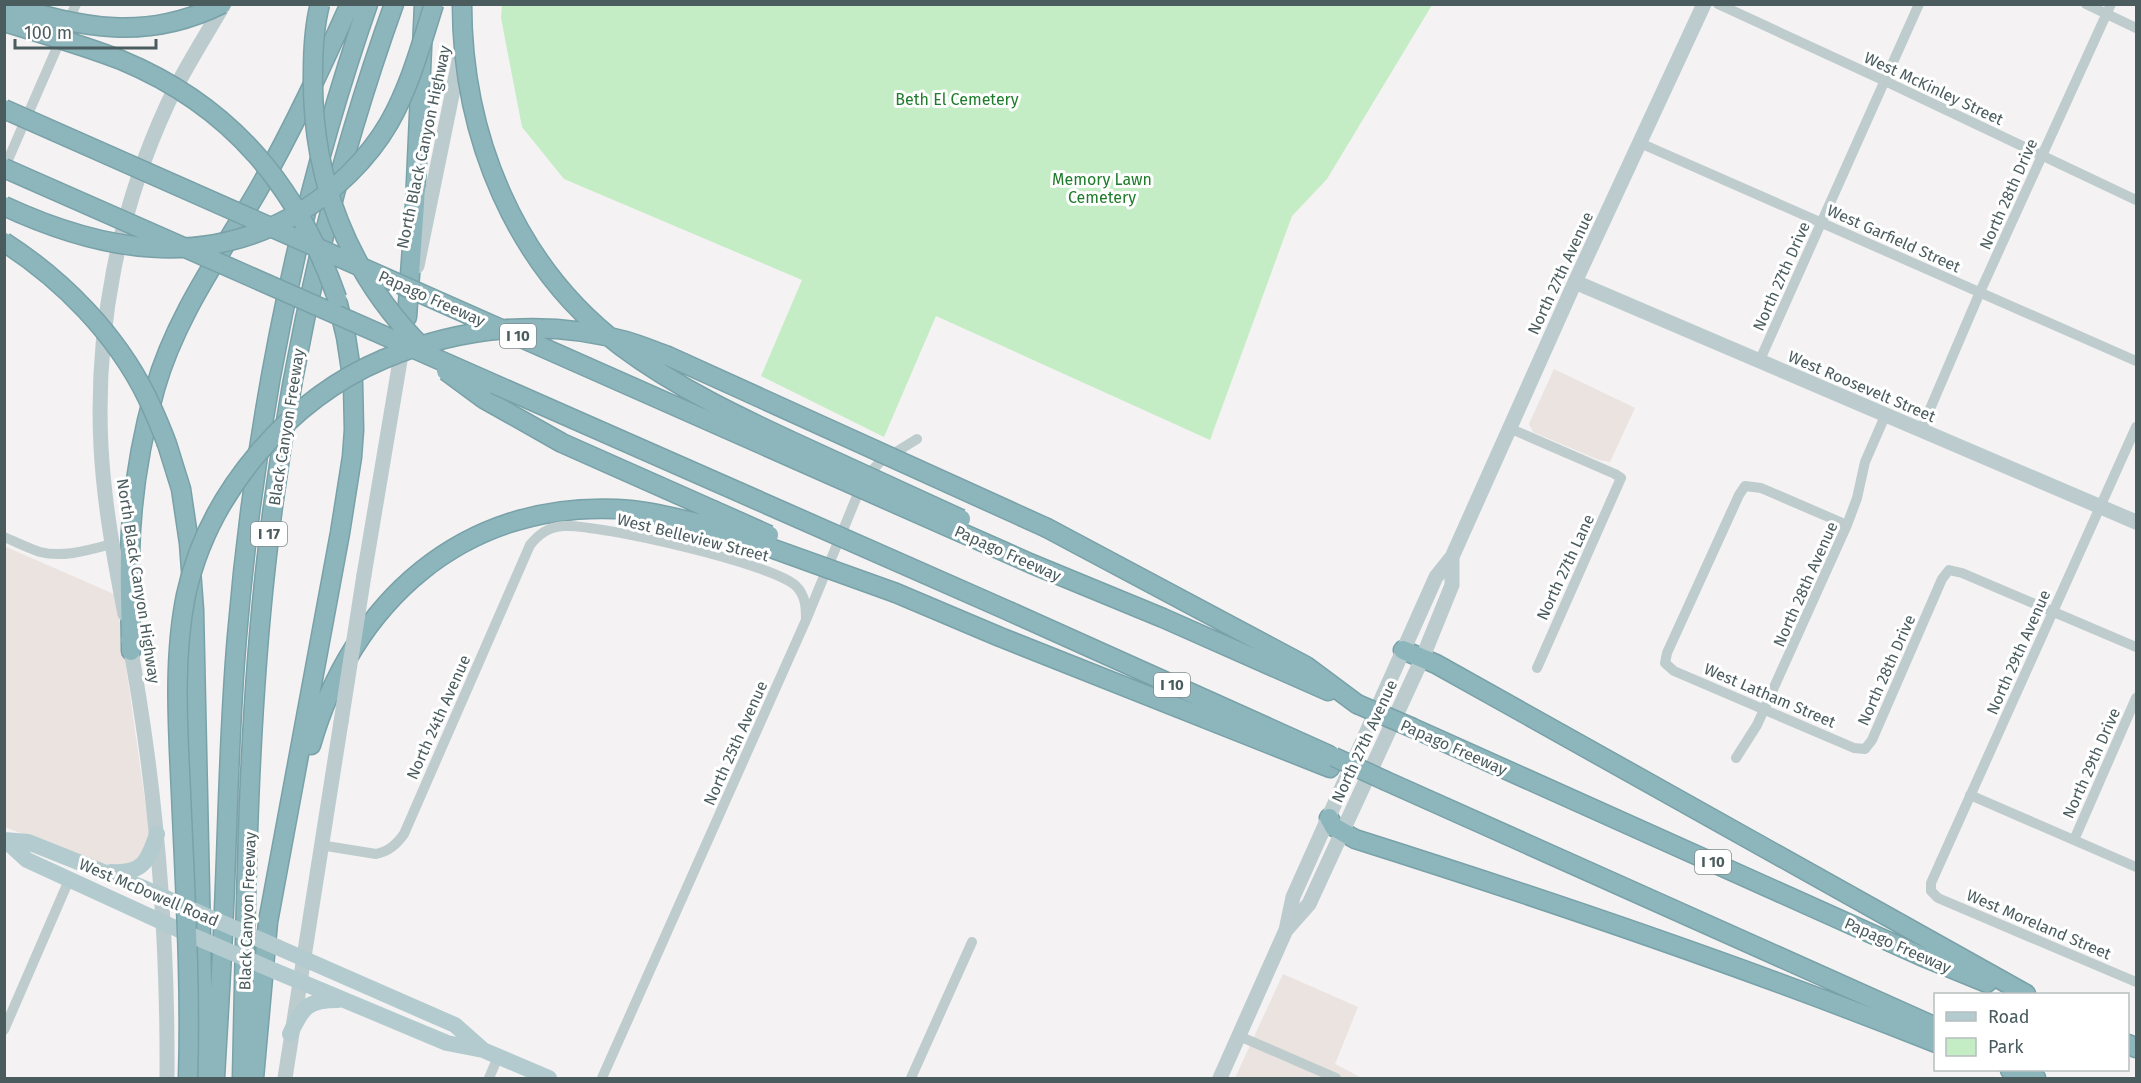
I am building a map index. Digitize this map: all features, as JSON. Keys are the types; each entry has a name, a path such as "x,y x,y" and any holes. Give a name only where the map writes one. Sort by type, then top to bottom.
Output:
{"highway":[{"path":"5,4 66,21 128,28 183,21 223,4"},
{"path":"320,4 314,40 312,94 323,174 339,224 364,273 398,323 441,367 484,399 562,443 710,517 1000,636 1332,763"},
{"path":"131,651 129,557 133,508 138,469 155,388 177,331 281,149 350,4"},
{"name":"Black Canyon Freeway","path":"215,1078 232,712 245,563 267,403 281,323 314,179 368,4"},
{"name":"Black Canyon Freeway","path":"242,1078 254,717 259,631 275,487 303,328 322,244 354,126 394,4"},
{"path":"408,317 424,4"},
{"path":"4,206 62,230 89,238 164,249 219,244 245,238 273,226 308,207 339,184 363,158 388,125 405,92 434,4"},
{"path":"462,4 465,69 473,112 485,155 503,199 533,252 552,279 602,330 666,376 718,406 1034,559"},
{"path":"4,22 122,60 165,82 208,109 245,142 280,183 320,254 337,298 353,383 352,457 290,812 268,922 254,1078"},
{"name":"Papago Freeway","path":"4,109 1034,559 1921,956 2011,993"},
{"name":"I 10","path":"4,168 1011,612 1332,763 1530,847 1934,1027"},
{"path":"4,242 27,257 65,288 94,320 124,359 146,395 168,444 181,489 194,610 204,1078"},
{"path":"189,1078 189,1000 178,712 180,644 186,594 194,569 211,526 249,465 279,430 335,385 370,365 405,350 445,337 491,329 533,327 579,331 626,341 668,356 1047,528 1306,666 1357,704"},
{"path":"290,812 328,694 350,652 377,613 410,579 447,552 480,534 550,512 619,509 662,515 710,517"},
{"path":"1403,650 1422,658 2024,993"},
{"path":"225,1078 238,721 232,712"},
{"path":"1329,818 1334,827 1342,833 1726,963 1934,1043"},
{"path":"2013,1071 2036,1078"},
{"path":"2032,1071 2050,1078"}],"main road":[{"name":"North Black Canyon Highway","path":"167,1078 165,973 158,834 145,729 112,544 101,448 102,347 113,267 133,193 157,128 182,75 223,4"},
{"name":"North Black Canyon Highway","path":"285,1078 320,845 408,317 428,209 472,4"},
{"name":"North 27th Avenue","path":"1220,1078 1286,930 1293,897 1403,650 1436,577 1452,557 1575,282 1704,4"},
{"name":"West Roosevelt Street","path":"1575,282 2136,522"},
{"name":"North 27th Avenue","path":"1286,930 1309,904 1422,658 1452,585 1452,557"},
{"path":"102,872 124,873 137,869 148,857 158,834"},
{"name":"West McDowell Road","path":"5,840 28,842 160,895 455,1025 490,1053"},
{"name":"West McDowell Road","path":"5,840 27,860 186,933 447,1043 490,1053 549,1078"},
{"path":"290,1034 302,1012 309,1005 320,1001 345,1000"}],"street":[{"path":"4,168 76,4"},
{"name":"West McKinley Street","path":"1718,4 2136,200"},
{"name":"North 27th Drive","path":"1759,362 1919,4"},
{"path":"2086,4 2109,9 2136,28"},
{"name":"North 28th Drive","path":"1921,430 1980,292 2109,9"},
{"name":"West Garfield Street","path":"1640,142 2136,361"},
{"name":"North 28th Avenue","path":"1736,758 1752,735 1847,525 1857,498 1865,462 1885,416"},
{"name":"North 29th Avenue","path":"1931,891 1931,883 2136,427"},
{"name":"North 27th Lane","path":"1509,428 1621,478 1537,668"},
{"name":"North 25th Avenue","path":"602,1078 806,620 864,480 880,462 917,439"},
{"name":"West Latham Street","path":"1847,525 1761,488 1745,486 1667,653 1665,663 1674,671 1854,748 1865,749"},
{"name":"West Belleview Street","path":"544,530 562,526 582,526 678,545 775,573 798,588 804,598 806,620"},
{"name":"North 24th Avenue","path":"320,845 376,855 385,852 399,842 530,545 544,530"},
{"path":"4,537 51,554 80,552 112,544"},
{"name":"North 28th Drive","path":"1865,749 1872,740 1942,579 1949,570 1962,573 2053,612"},
{"path":"2053,612 2136,646"},
{"name":"North 29th Drive","path":"2074,840 2136,698"},
{"path":"1970,795 2136,867"},
{"path":"4,1030 8,1011 69,880"},
{"name":"West Moreland Street","path":"1931,891 1938,898 2136,982"},
{"path":"911,1078 972,942"},
{"path":"1239,1036 1336,1078"},
{"path":"489,1078 490,1053"}],"shaded area":[{"path":"1554,369 1635,408 1610,462 1599,460 1533,432 1529,424"},
{"path":"4,546 116,595 149,830 149,840 137,861 117,868 5,827"},
{"path":"1283,974 1358,1007 1335,1064 1362,1078 1235,1078"}],"green space":[{"name":"Memory Lawn Cemetery","path":"1432,4 1327,179 1292,216 1210,440 936,316 884,437 761,376 802,280 564,179 522,127 501,18 502,5"}],"park label":[{"name":"Beth El Cemetery","path":"957,99"}]}
